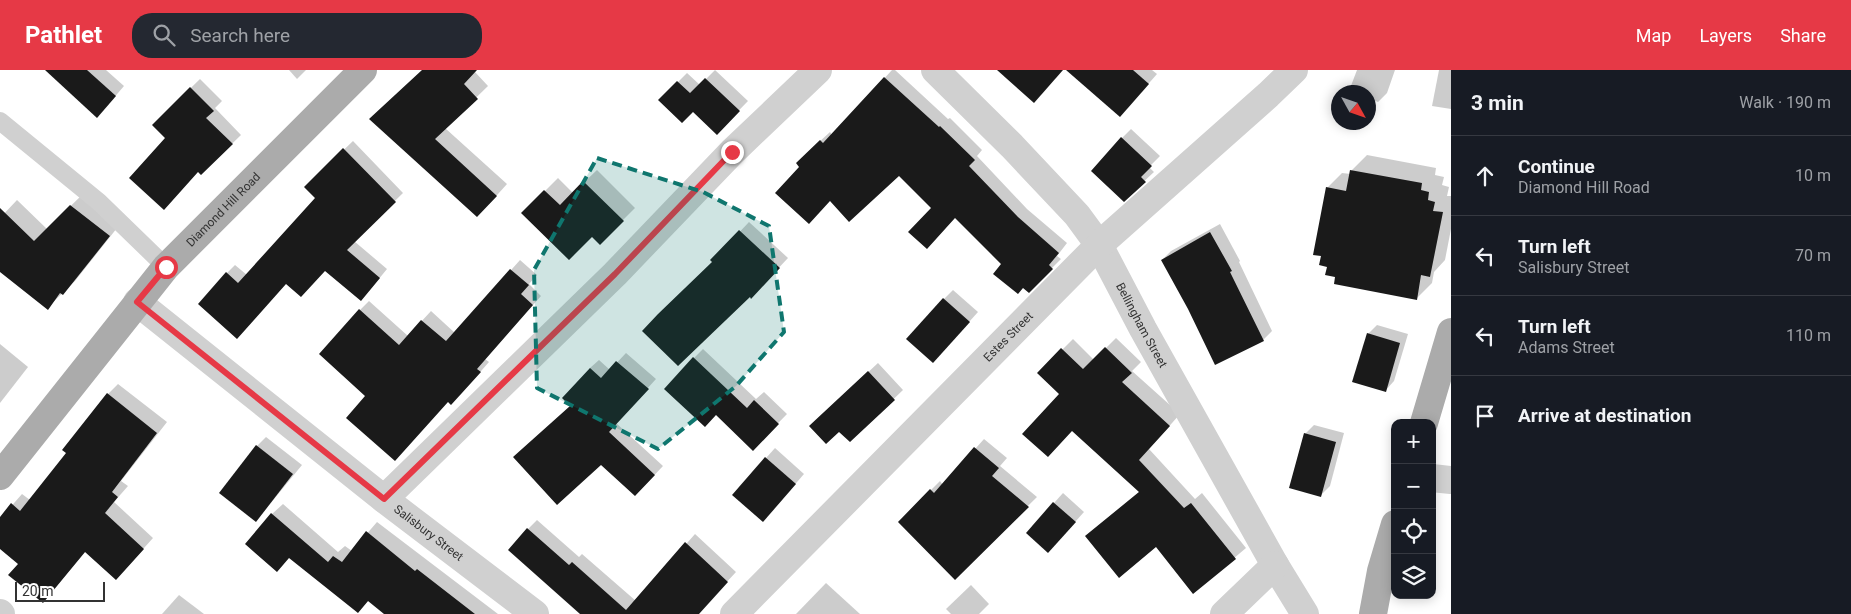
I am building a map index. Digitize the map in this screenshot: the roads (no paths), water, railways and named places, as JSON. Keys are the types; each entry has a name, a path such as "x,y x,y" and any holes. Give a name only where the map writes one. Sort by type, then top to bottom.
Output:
{"main road":[{"name":"Diamond Hill Road","path":"0,476 166,267 363,70"},
{"path":"1425,419 1447,344"},
{"path":"1373,614 1381,571 1391,537"}],"street":[{"path":"384,499 615,274 732,152 818,70"},
{"name":"Bellingham Street","path":"935,70 1012,146 1077,215 1099,245 1143,329 1274,565 1306,614"},
{"name":"Estes Street","path":"734,614 1099,245 1294,70"},
{"name":"Salisbury Street","path":"137,302 384,499 535,614"},
{"path":"1436,478 1451,480"},
{"path":"1224,614 1274,565"}],"lane":[{"path":"0,121 100,202 166,267"}]}
